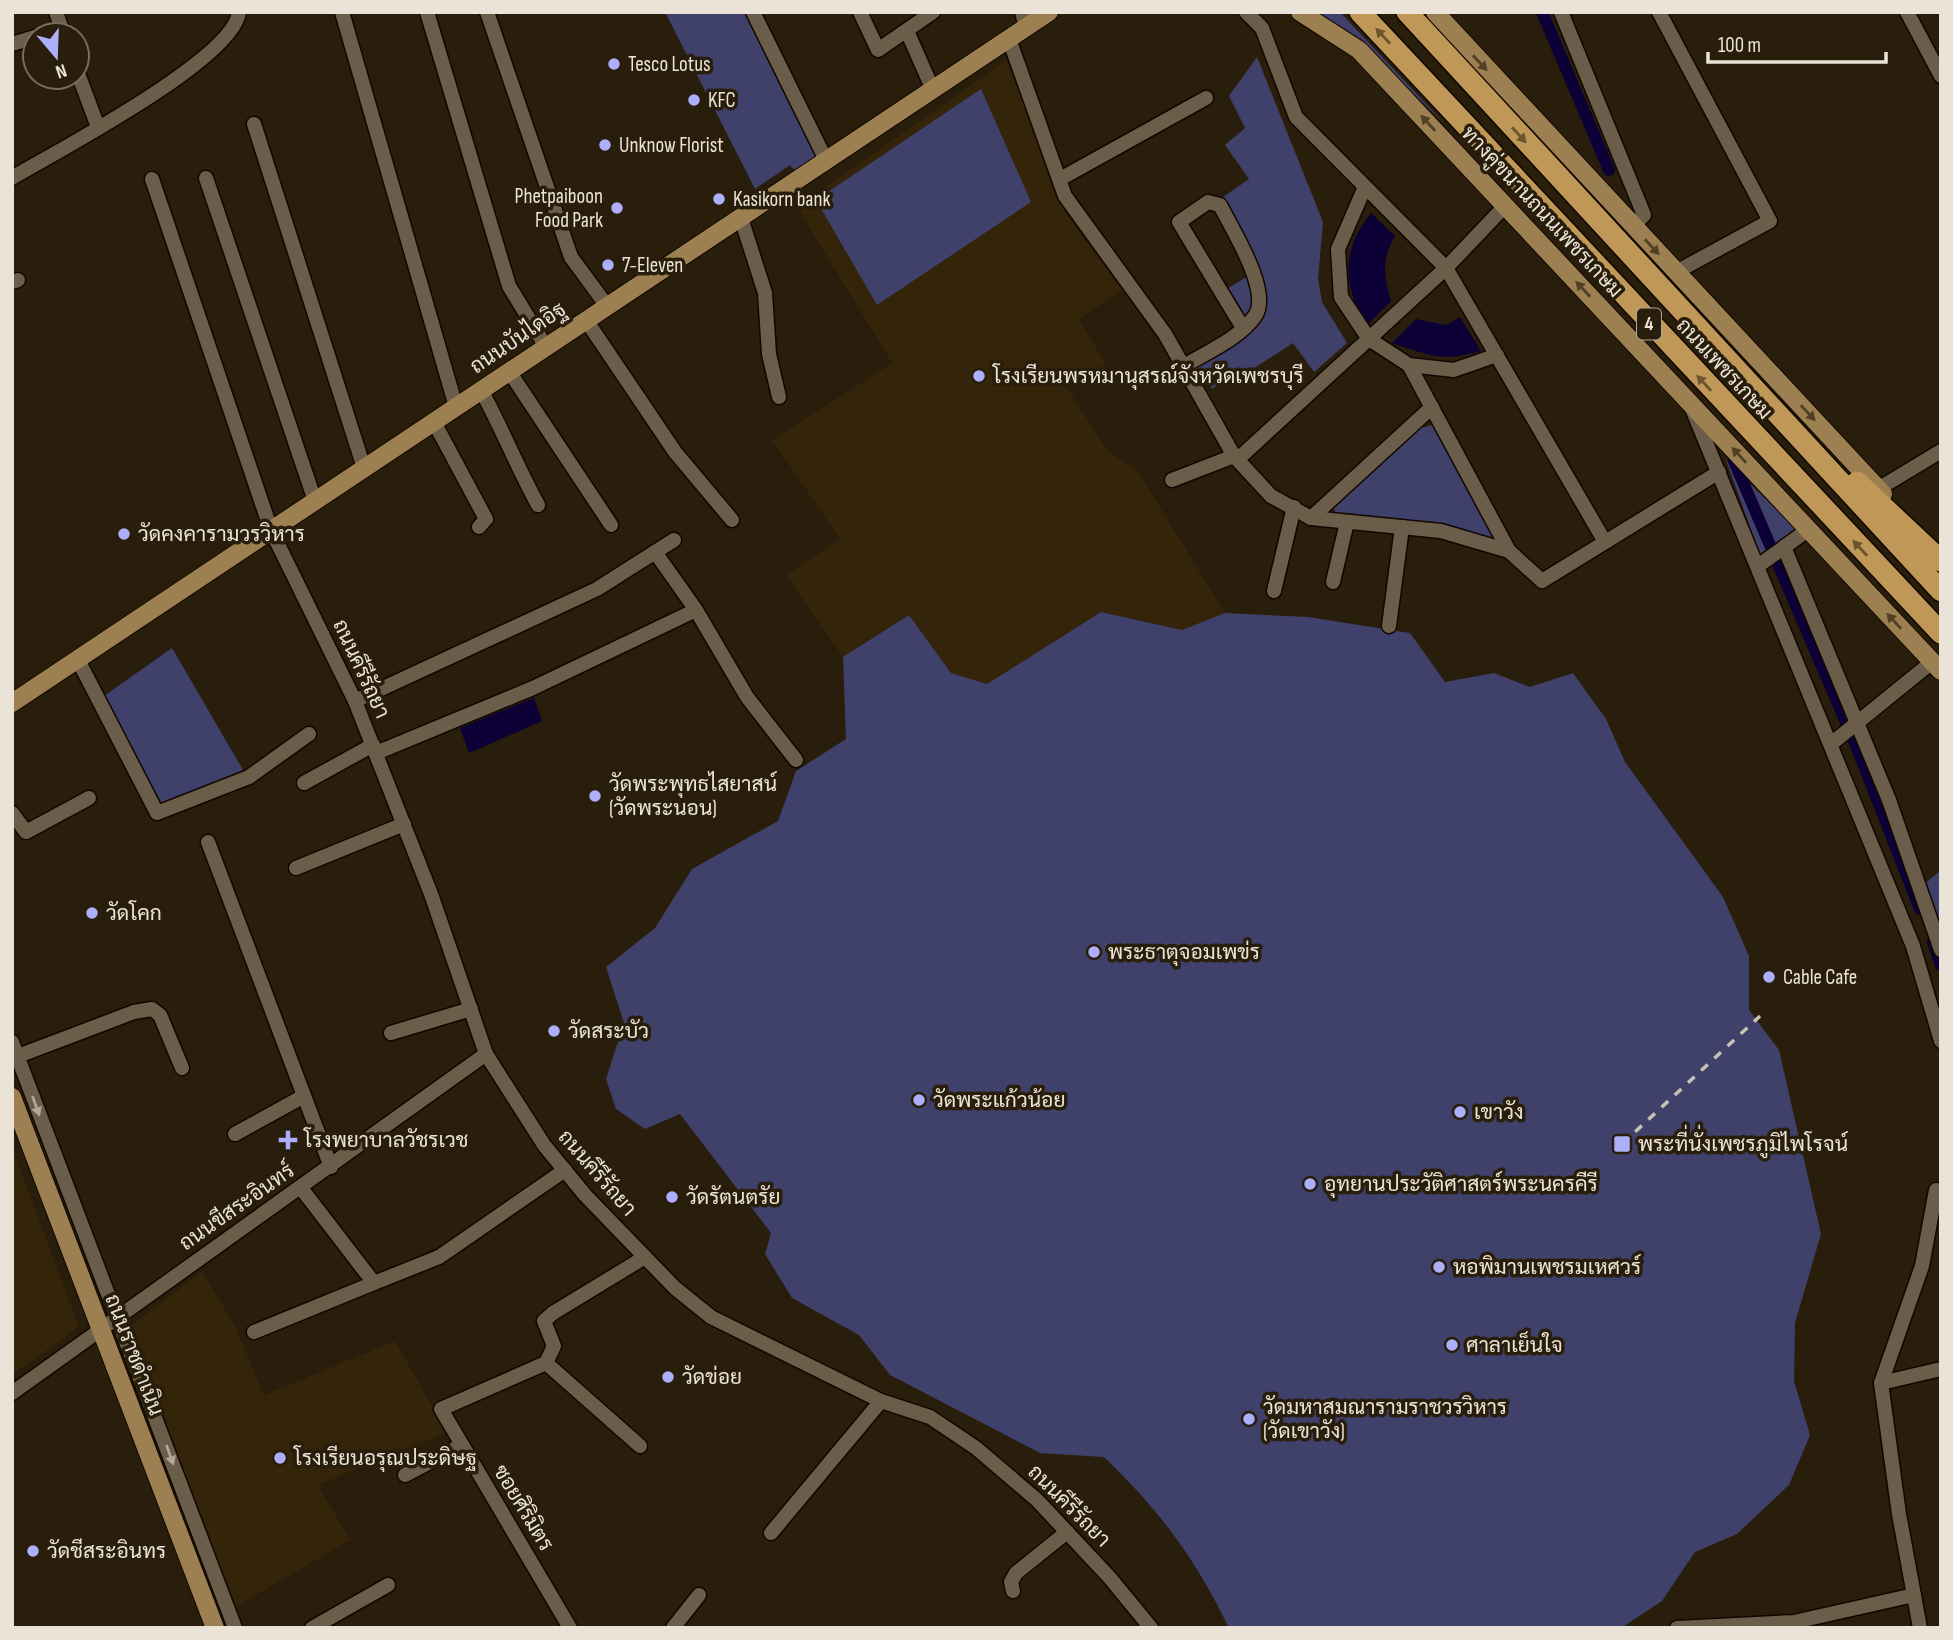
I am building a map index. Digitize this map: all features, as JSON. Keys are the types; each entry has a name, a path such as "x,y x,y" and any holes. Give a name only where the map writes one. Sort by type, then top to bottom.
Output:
{"highway":[{"name":"ถนนเพชรเกษม","path":"1360,12 1660,336 1941,633"},
{"name":"ถนนเพชรเกษม","path":"1407,12 1707,341 1941,591"},
{"path":"1707,341 1941,559"}],"main road":[{"name":"ถนนบันไดอิฐ","path":"12,704 1009,39 1024,20 1049,12"},
{"name":"ทางคู่ขนานถนนเพชรเกษม","path":"1300,12 1359,50 1936,666"},
{"path":"1435,12 1941,559"},
{"name":"ถนนราชดำเนิน","path":"12,1097 138,1426 211,1592 215,1628"}],"street":[{"path":"12,178 179,77 223,42 238,24 239,12"},
{"path":"342,12 456,407"},
{"path":"427,12 509,286 546,346"},
{"path":"487,12 572,257 607,306"},
{"path":"753,12 827,160"},
{"path":"860,12 878,50 933,12"},
{"path":"1246,12 1262,28 1296,117 1446,268 1605,542"},
{"path":"1561,12 1644,215 1633,226"},
{"path":"1659,12 1770,220 1676,272"},
{"path":"1910,13 1941,76"},
{"path":"907,31 933,90"},
{"path":"1009,39 1071,206 1165,334 1236,458 1271,496 1311,518 1440,531 1509,551"},
{"path":"84,91 98,127"},
{"path":"1060,179 1206,98"},
{"path":"254,124 363,468"},
{"path":"206,178 315,500"},
{"name":"ถนนคีรีรัถยา","path":"152,179 271,530 355,701 404,824 486,1054 544,1145 675,1288 711,1317 881,1401 930,1417 976,1448 1037,1500 1151,1628"},
{"path":"1365,187 1338,250 1342,297 1369,339 1409,365 1454,370 1497,355"},
{"path":"1184,366 1243,328 1257,314 1260,300 1256,279 1220,205 1208,202 1179,222 1243,328"},
{"path":"1172,480 1236,458 1446,268 1505,206"},
{"path":"741,218 765,293 769,354 779,397"},
{"path":"586,320 676,452 732,520"},
{"path":"1409,365 1509,551 1542,581 1719,472"},
{"path":"509,371 611,525"},
{"path":"481,390 505,433 522,476 538,505"},
{"path":"1690,404 1760,564 1913,946 1941,1041"},
{"path":"1311,518 1432,407"},
{"path":"434,422 486,519 480,527"},
{"path":"1878,489 1941,451"},
{"path":"1274,591 1294,507"},
{"path":"1333,582 1347,522"},
{"path":"1390,626 1402,527"},
{"path":"1760,564 1809,529"},
{"path":"355,701 597,589 674,540"},
{"path":"1782,549 1889,800 1941,950"},
{"path":"655,552 696,610 747,697 796,760"},
{"path":"304,783 374,749 540,685 696,610"},
{"path":"78,660 157,813 249,777 309,734"},
{"path":"1831,744 1936,666"},
{"path":"12,813 26,832 89,798"},
{"path":"296,867 404,824"},
{"path":"208,842 331,1167"},
{"path":"18,1056 134,1012 152,1009 160,1015 182,1068"},
{"path":"391,1033 471,1009"},
{"path":"12,1042 116,1319 157,1420 211,1592 235,1628"},
{"name":"ถนนขีสระอินทร์","path":"12,1393 486,1054"},
{"path":"235,1134 304,1096"},
{"path":"254,1332 439,1257 565,1170"},
{"path":"302,1188 374,1283"},
{"path":"1920,1628 1881,1383 1922,1266 1936,1190"},
{"path":"640,1446 546,1363 554,1346 544,1321 645,1257"},
{"name":"ซอยศิริมิตร","path":"546,1363 441,1409 570,1628"},
{"path":"1881,1383 1941,1369"},
{"path":"771,1533 881,1401"},
{"path":"138,1426 157,1420"},
{"path":"405,1475 462,1445"},
{"path":"1013,1591 1011,1582 1016,1573 1068,1532"},
{"path":"312,1628 388,1585"},
{"path":"673,1628 699,1595"},
{"path":"1677,1628 1794,1625 1914,1595"}],"shaded area":[{"path":"665,12 751,12 821,156 795,171 790,165 755,189"},
{"path":"1312,12 1340,12 1445,124 1372,54"},
{"path":"1257,57 1323,222 1318,279 1322,302 1347,343 1314,372 1293,343 1239,378 1234,373 1212,389 1187,356 1237,325 1218,294 1250,275 1213,204 1249,179 1225,145 1245,128 1229,96"},
{"name":"โรงเรียนพรหมานุสรณ์จังหวัดเพชรบุรี","path":"1007,60 1064,211 1122,290 1079,319 1106,364 1068,389 1107,450 1138,471 1225,613 1182,630 1101,612 987,684 951,673 909,615 843,657 786,575 840,539 772,440 892,363 797,207"},
{"path":"981,89 1031,202 877,305 816,200"},
{"path":"1371,213 1395,236 1387,252 1385,268 1391,301 1367,325 1353,296 1348,268 1354,241"},
{"path":"1460,317 1481,351 1446,357 1392,343 1416,319 1446,325"},
{"path":"1433,425 1495,535 1493,540 1336,516 1334,508 1420,428"},
{"path":"1726,460 1800,533 1762,560"},
{"path":"1101,612 1182,630 1225,613 1308,617 1410,633 1445,682 1494,673 1530,687 1573,673 1606,719 1625,762 1723,897 1749,956 1749,1010 1779,1050 1821,1234 1795,1323 1794,1381 1810,1435 1789,1485 1737,1534 1695,1552 1662,1601 1621,1628 1229,1628 1203,1579 1175,1536 1104,1457 1040,1453 890,1375 859,1335 792,1298 765,1254 771,1233 680,1114 645,1129 616,1109 606,1079 624,1023 606,967 655,928 692,869 778,821 796,771 846,739 843,657 909,615 951,673 987,684"},
{"path":"172,648 243,770 160,806 104,696"},
{"path":"534,698 542,721 469,753 460,728"},
{"path":"1941,870 1941,931 1923,885"},
{"path":"12,1147 79,1327 12,1375"},
{"name":"โรงเรียนอรุณประดิษฐ","path":"202,1271 235,1326 264,1395 395,1341 447,1432 318,1485 350,1540 234,1608 128,1328"}],"waterway":[{"path":"1542,12 1609,170"},
{"path":"1734,461 1859,753 1920,909"},
{"path":"1933,942 1941,965"}],"railway":[{"path":"1622,1144 1760,1016"}],"place":[{"name":"Tesco Lotus","path":"614,64"},
{"name":"KFC","path":"694,100"},
{"name":"Unknow Florist","path":"605,145"},
{"name":"Kasikorn bank","path":"719,199"},
{"name":"Phetpaiboon Food Park","path":"617,208"},
{"name":"7-Eleven","path":"608,265"},
{"name":"โรงเรียนพรหมานุสรณ์จังหวัดเพชรบุรี","path":"979,376"},
{"name":"วัดคงคารามวรวิหาร","path":"124,534"},
{"name":"วัดพระพุทธไสยาสน์ (วัดพระนอน)","path":"595,796"},
{"name":"วัดโคก","path":"92,913"},
{"name":"พระธาตุจอมเพข่ร","path":"1094,952"},
{"name":"Cable Cafe","path":"1769,977"},
{"name":"วัดสระบัว","path":"554,1031"},
{"name":"วัดพระแก้วน้อย","path":"919,1100"},
{"name":"เขาวัง","path":"1460,1112"},
{"name":"โรงพยาบาลวัชรเวช","path":"288,1140"},
{"name":"พระที่นั่งเพชรภูมิไพโรจน์","path":"1622,1144"},
{"name":"อุทยานประวัติศาสตร์พระนครคีรี","path":"1310,1184"},
{"name":"วัดรัตนตรัย","path":"672,1197"},
{"name":"หอพิมานเพชรมเหศวร์","path":"1439,1267"},
{"name":"ศาลาเย็นใจ","path":"1452,1345"},
{"name":"วัดข่อย","path":"668,1377"},
{"name":"วัดมหาสมณารามราชวรวิหาร (วัดเขาวัง)","path":"1249,1419"},
{"name":"โรงเรียนอรุณประดิษฐ","path":"280,1458"},
{"name":"วัดชีสระอินทร","path":"33,1551"}]}
